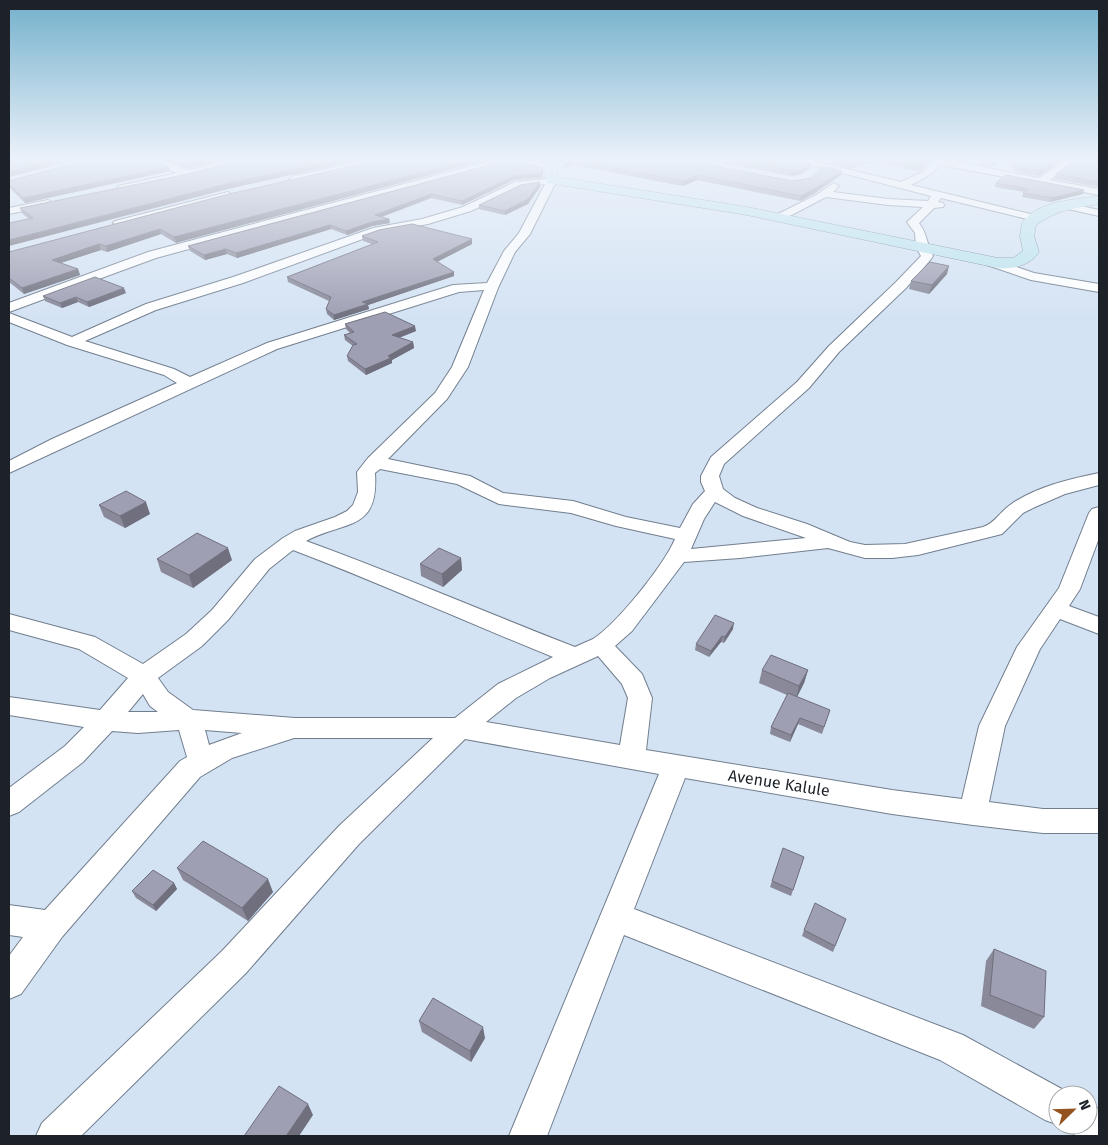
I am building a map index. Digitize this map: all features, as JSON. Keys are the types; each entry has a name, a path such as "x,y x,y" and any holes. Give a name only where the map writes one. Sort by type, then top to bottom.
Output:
{"street":[{"path":"112,225 160,212"},
{"path":"9,308 152,255 310,212"},
{"path":"72,342 151,307 238,280 377,230 434,220 456,212"},
{"path":"9,804 74,754 106,721 144,676 194,640 220,615 262,564 302,535 342,521 354,515 362,507 367,492 366,472 441,396 460,368 491,288 510,251 524,234 534,212"},
{"path":"752,212 925,252 946,253 991,262 1016,272 1099,288"},
{"path":"778,218 789,212"},
{"path":"925,212 913,222 921,233 925,252 901,285 834,349 803,385 718,461 710,471 710,483 714,492 728,503 751,514 792,525 829,542 849,548 870,551 907,552 984,534 998,528 1009,515 1025,504 1099,479"},
{"path":"1022,262 1031,252 1027,236 1033,212"},
{"path":"991,262 1022,262 1062,282"},
{"path":"9,468 58,443 272,346 458,288 482,286 491,288"},
{"path":"9,317 72,342 169,372 190,383"},
{"path":"374,462 463,480 499,498 511,501 573,507 623,522 687,535"},
{"path":"55,1136 234,962 349,835 460,728 507,691 541,672 601,645 624,625 678,556 703,504 714,492"},
{"path":"973,813 992,726 1029,647 1069,590 1099,513"},
{"path":"290,542 379,575 463,612 577,657"},
{"path":"678,556 740,552 829,542"},
{"path":"1055,609 1099,626"},
{"path":"9,622 87,644 144,676 159,699 188,719 201,759"},
{"path":"601,645 633,680 640,698 632,757"},
{"path":"9,706 106,721 138,723 188,719 295,728"},
{"path":"9,982 51,926 190,769 201,759 295,728"},
{"name":"Avenue Kalule","path":"295,728 460,728 892,802 1043,821 1099,821"},
{"path":"528,1136 676,766"},
{"path":"615,916 951,1047 1048,1101"},
{"path":"9,920 51,926"}],"building":[{"path":"26,212 116,212 9,240 9,223 33,218"},
{"path":"159,212 268,212 174,237 160,229 106,246 99,244 52,260 78,269 22,288 9,278 9,252"},
{"path":"313,212 382,212 375,215 389,219 372,222 346,231 330,225 236,253 226,249 204,255 188,246"},
{"path":"412,224 472,239 433,259 454,272 362,302 368,304 334,315 326,309 331,297 287,277 378,242 362,236 379,230"},
{"path":"930,262 949,266 932,285 911,281"},
{"path":"95,277 124,288 87,302 76,297 60,303 43,296"},
{"path":"385,312 415,326 392,335 413,342 388,356 391,358 365,369 347,356 353,345 357,344 344,335 354,332 345,324"},
{"path":"126,491 146,502 120,516 99,505"},
{"path":"197,533 228,548 189,575 157,559"},
{"path":"439,548 461,558 442,574 420,564"},
{"path":"715,615 734,623 725,637 722,636 711,651 696,644"},
{"path":"771,655 808,670 799,686 762,670"},
{"path":"788,693 830,710 824,727 800,718 791,735 771,727"},
{"path":"203,841 268,879 242,908 177,868"},
{"path":"783,848 804,857 793,890 772,881"},
{"path":"153,870 174,883 153,905 132,891"},
{"path":"815,903 846,919 835,946 804,930"},
{"path":"994,949 1046,971 1044,1017 990,995"},
{"path":"433,998 483,1027 470,1051 419,1021"},
{"path":"279,1086 308,1104 286,1136 244,1136"}]}
